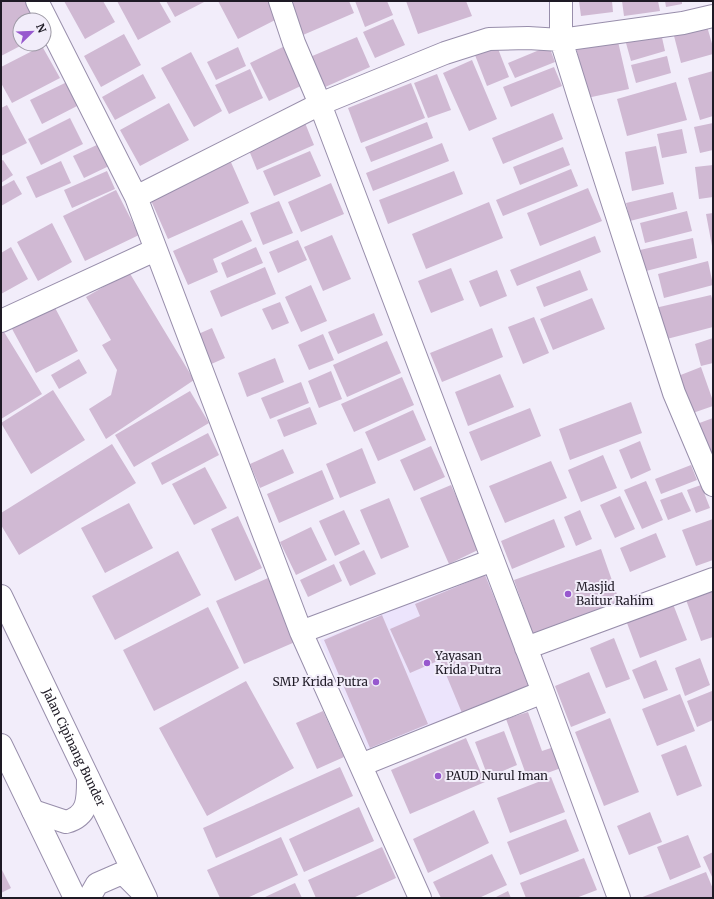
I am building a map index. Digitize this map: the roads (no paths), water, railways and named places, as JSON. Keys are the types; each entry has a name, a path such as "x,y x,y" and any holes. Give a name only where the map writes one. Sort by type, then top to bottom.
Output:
{"street":[{"path":"37,1 136,197 301,632 420,898"},
{"path":"280,1 294,42 320,104 543,692 619,898"},
{"path":"561,1 561,40 674,394 713,485"},
{"path":"136,197 320,104 445,53 489,39 528,38 561,40 683,23 713,16"},
{"path":"1,321 155,250"},
{"path":"301,632 493,560"},
{"path":"526,648 713,579"},
{"name":"Jalan Cipinang Bunder","path":"1,596 145,896"},
{"path":"361,765 543,692"},
{"path":"1,745 75,898"},
{"path":"33,811 66,822 79,816 84,812 88,799 88,778"},
{"path":"90,898 91,892 97,884 120,874 126,876 145,896"}],"place":[{"name":"Masjid Baitur Rahim","path":"568,594"},
{"name":"Yayasan Krida Putra","path":"427,663"},
{"name":"SMP Krida Putra","path":"376,682"},
{"name":"PAUD Nurul Iman","path":"438,776"}]}
